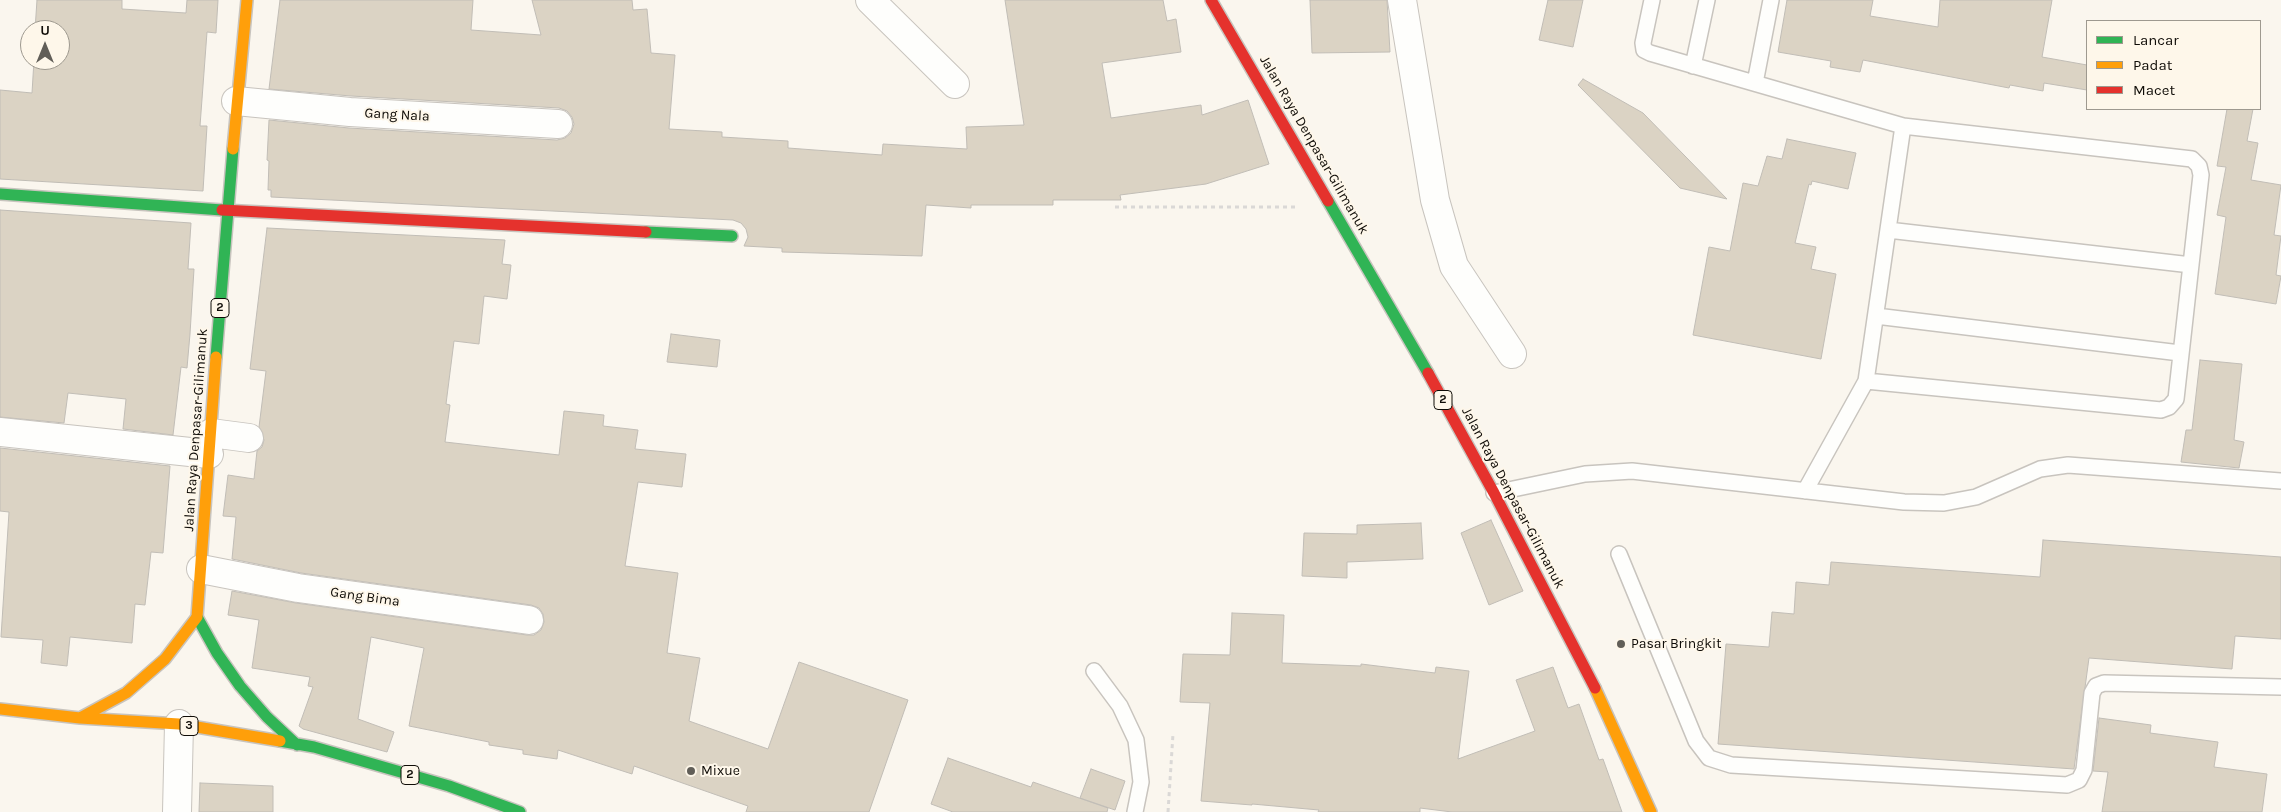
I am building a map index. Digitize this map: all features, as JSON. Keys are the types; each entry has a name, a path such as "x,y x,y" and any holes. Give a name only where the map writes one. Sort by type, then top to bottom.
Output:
{"main road":[{"name":"Jalan Raya Denpasar-Gilimanuk","path":"197,617 227,210 247,0"},
{"name":"Jalan Raya Denpasar-Gilimanuk","path":"1211,0 1333,206 1494,493 1580,656 1651,812"},
{"path":"0,194 227,210 732,236"},
{"path":"80,718 126,693 146,676 165,659 197,617"},
{"name":"2","path":"197,617 217,653 240,686 267,717 297,745 449,786 520,812"},
{"name":"3","path":"0,709 80,718 179,724 297,745"}],"street":[{"path":"870,0 955,84"},
{"path":"1402,0 1435,200 1454,266 1512,354"},
{"name":"Gang Nala","path":"236,101 350,112 558,124"},
{"path":"0,432 210,444 249,438"},
{"name":"Gang Bima","path":"201,569 298,588 529,620"},
{"path":"177,812 179,724"}],"lane":[{"path":"1652,0 1643,43 1644,50 1650,53 1903,126 2192,159 2199,166 2201,175 2176,399 2169,407 2161,410 1866,381"},
{"path":"1693,66 1708,0"},
{"path":"1755,83 1771,0"},
{"path":"1806,490 1866,381 1903,126"},
{"path":"1888,230 2191,265"},
{"path":"1876,316 2180,353"},
{"path":"1494,493 1585,474 1632,471 1904,502 1944,503 1976,497 2040,469 2068,465 2281,481"},
{"path":"1619,554 1696,741 1709,758 1732,765 2067,785 2078,780 2084,770 2092,693 2096,686 2104,684 2281,687"},
{"path":"1094,671 1120,706 1136,740 1141,782 1136,812"}],"path":[{"path":"1115,207 1333,206"},
{"path":"1168,812 1173,734"}],"building":[{"path":"37,0 122,0 122,9 186,13 187,0 218,0 216,33 207,32 200,126 207,126 203,191 0,179 0,90 32,93 33,70 70,70 70,20 36,20"},
{"path":"280,0 473,0 471,30 541,35 532,0 632,0 633,10 647,9 651,53 675,55 669,129 722,132 722,137 788,141 788,148 882,155 883,144 967,149 966,127 1024,125 1005,0 1163,0 1167,21 1176,19 1181,52 1102,63 1111,118 1201,105 1202,115 1248,100 1269,164 1206,184 1120,195 1121,200 1053,200 1053,205 971,205 971,208 926,205 922,256 782,252 782,248 744,246 748,237 746,229 741,223 733,220 271,197 271,190 268,190 269,161 267,160 269,120 349,128 557,140 565,138 571,133 574,124 572,117 567,111 559,108 351,96 269,89"},
{"path":"1310,0 1387,0 1390,52 1312,53"},
{"path":"1548,0 1583,0 1573,47 1539,40"},
{"path":"1787,0 1873,0 1870,16 1938,27 1940,0 2052,0 2042,57 2086,65 2086,90 2044,83 2043,91 2010,85 2009,88 1863,60 1860,72 1830,67 1831,61 1778,52"},
{"path":"1583,79 1643,113 1727,199 1680,188 1578,85"},
{"path":"2227,110 2253,110 2247,141 2258,143 2251,180 2281,185 2274,235 2281,236 2276,275 2281,276 2276,304 2215,294 2226,217 2217,215 2226,167 2217,166"},
{"path":"1787,139 1856,153 1848,189 1812,181 1811,185 1809,184 1795,243 1816,247 1811,269 1836,274 1821,359 1693,335 1709,247 1730,251 1743,183 1758,186 1767,156 1782,159"},
{"path":"0,210 191,223 188,269 194,269 190,334 187,368 181,367 173,435 123,429 126,399 68,393 64,423 0,417"},
{"path":"267,228 505,240 502,264 511,265 507,299 484,296 479,344 454,341 446,404 450,405 445,442 559,455 564,411 604,415 603,426 638,430 635,449 686,454 682,487 638,482 625,566 678,573 667,653 700,658 689,721 768,749 799,662 908,700 869,812 746,812 748,806 634,766 632,774 558,750 557,759 523,754 523,750 489,745 489,742 409,726 424,648 371,637 358,719 394,732 387,752 303,729 299,726 313,687 308,686 310,677 252,668 259,620 228,615 232,591 296,603 527,635 534,635 541,630 544,622 543,614 539,608 531,605 301,573 232,559 236,517 223,516 228,475 254,479 257,451 262,447 264,440 259,427 266,371 250,369"},
{"path":"671,334 720,340 717,367 667,362"},
{"path":"2200,360 2242,364 2234,440 2244,442 2239,468 2181,462 2186,430 2192,430"},
{"path":"0,448 170,466 163,553 151,552 145,605 135,604 132,643 70,637 67,666 41,663 43,640 1,637 9,512 0,511"},
{"path":"1491,520 1523,591 1489,605 1461,533"},
{"path":"1421,523 1423,559 1347,562 1347,578 1302,576 1304,533 1357,534 1357,525"},
{"path":"2043,540 2281,557 2281,639 2235,636 2232,669 2089,658 2074,769 1718,744 1726,644 1769,647 1772,612 1794,614 1796,582 1829,585 1831,562 2040,577"},
{"path":"1232,613 1284,615 1282,663 1361,666 1361,664 1435,673 1436,667 1469,671 1458,759 1535,731 1516,680 1553,667 1568,708 1579,704 1599,760 1603,759 1622,812 1452,812 1420,808 1420,812 1318,812 1319,810 1201,801 1210,703 1180,702 1183,654 1230,655"},
{"path":"2099,718 2151,725 2150,733 2218,742 2214,767 2267,774 2262,812 2102,812 2108,772 2093,771"},
{"path":"948,758 1031,787 1033,782 1108,808 1107,812 953,812 931,804"},
{"path":"1091,769 1125,781 1115,810 1080,798"},
{"path":"200,783 273,786 273,812 199,812"}],"traffic: fast":[{"path":"216,357 233,149"},
{"path":"0,194 222,210"},
{"path":"1328,201 1428,373"},
{"path":"646,232 732,236"},
{"path":"197,617 217,653 240,686 267,717 297,745"},
{"path":"280,741 314,747 449,786 520,812"}],"traffic: slow":[{"path":"233,149 247,0"},
{"path":"80,718 126,693 165,659 197,617 216,357"},
{"path":"1595,688 1651,812"},
{"path":"0,709 80,718 179,724 280,741"}],"traffic: jam":[{"path":"1211,0 1328,201"},
{"path":"222,210 646,232"},
{"path":"1428,373 1494,493 1595,688"}],"place":[{"name":"Pasar Bringkit","path":"1621,644"},
{"name":"Mixue","path":"691,771"}]}
